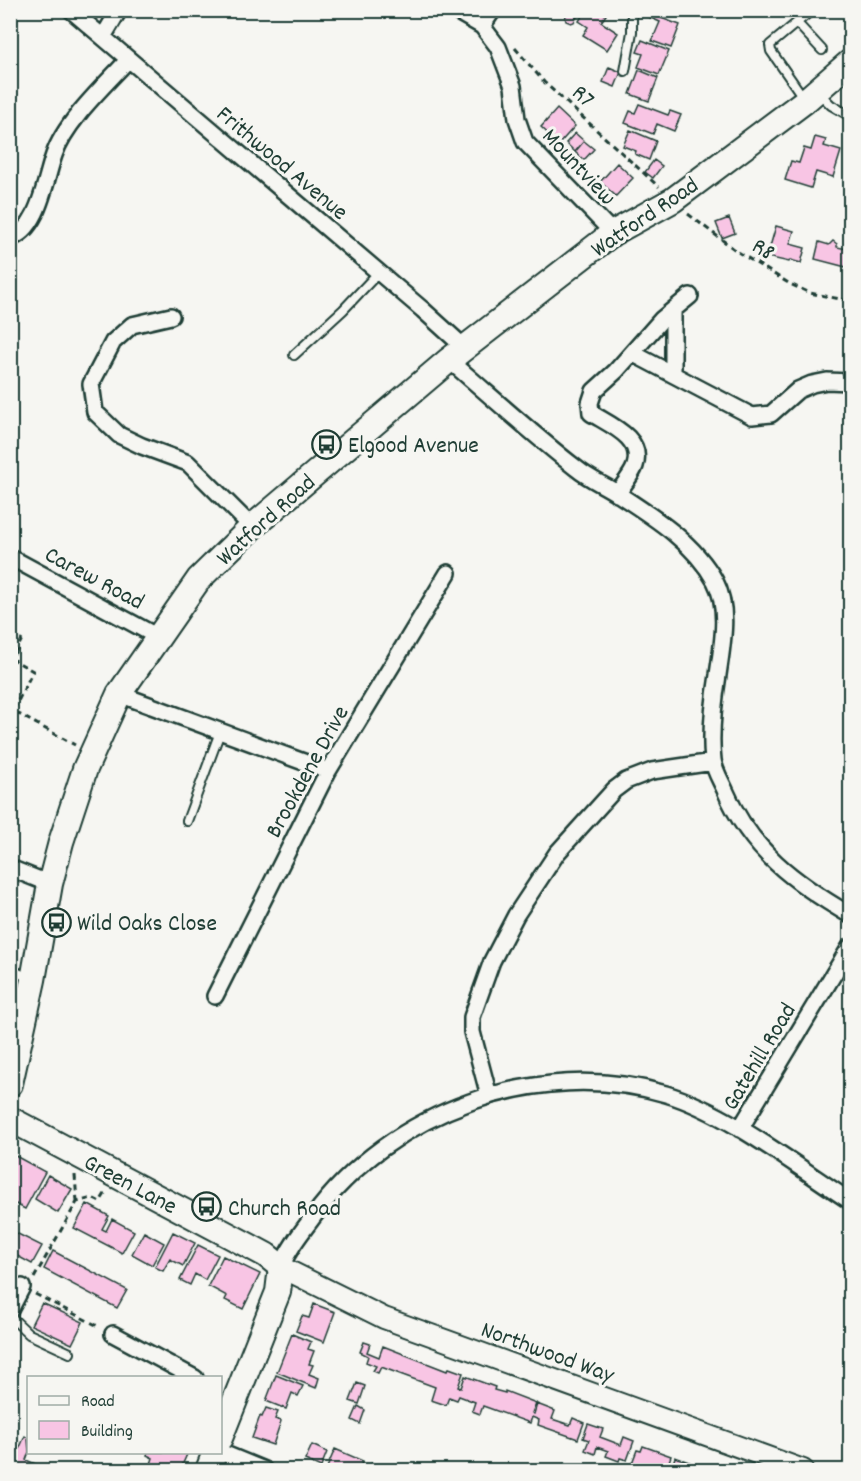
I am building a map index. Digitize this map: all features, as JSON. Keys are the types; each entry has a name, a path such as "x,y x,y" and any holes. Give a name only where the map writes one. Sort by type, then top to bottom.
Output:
{"main road":[{"name":"Watford Road","path":"10,1084 60,842 92,754 119,694 199,579 252,527 457,354 613,233 672,200 811,96 850,62"},
{"name":"Green Lane","path":"10,1119 266,1255 281,1267"},
{"path":"222,1426 228,1395 279,1292 281,1267"},
{"path":"208,1470 214,1454"}],"street":[{"name":"Frithwood Avenue","path":"71,10 379,272 457,354"},
{"path":"103,37 119,10"},
{"path":"483,26 493,10"},
{"name":"Mountview","path":"456,11 483,26 498,47 513,86 517,118 525,142 613,233"},
{"path":"10,238 18,236 33,219 54,152 79,113 128,60"},
{"path":"617,494 635,466 636,453 632,440 591,413 590,403 594,391 662,319 690,296"},
{"path":"673,310 673,374"},
{"path":"171,316 132,325 113,342 91,384 95,412 119,435 188,463 252,527"},
{"path":"632,353 752,416 771,414 798,390 812,384 827,381 850,382"},
{"path":"457,354 514,417 578,470 682,539 706,566 717,584 723,603 723,638 714,697 713,762 732,808 754,840 782,869 850,915"},
{"name":"Carew Road","path":"11,558 158,637"},
{"name":"Brookdene Drive","path":"214,996 328,771 448,573"},
{"path":"119,694 328,771"},
{"path":"489,1096 472,1032 472,1017 492,961 516,915 557,853 614,790 626,782 652,771 713,762"},
{"path":"10,868 50,884"},
{"name":"Gatehill Road","path":"281,1267 287,1252 330,1194 368,1157 420,1123 461,1105 489,1096 529,1087 563,1084 615,1085 667,1094 740,1129 850,947"},
{"path":"740,1129 850,1201"},
{"name":"Northwood Way","path":"281,1267 384,1318 803,1470"},
{"path":"10,1310 25,1289"},
{"path":"113,1334 193,1376"},
{"path":"222,1453 264,1470"}],"lane":[{"path":"625,71 632,32 632,10"},
{"path":"812,10 770,45 771,51 811,96 850,116"},
{"path":"796,23 822,51"},
{"path":"294,355 343,310 379,272"},
{"path":"187,821 220,732"},
{"path":"10,969 33,980"},
{"path":"10,1316 29,1334 70,1353"}],"path":[{"name":"R7","path":"509,42 544,82 672,200"},
{"name":"R8","path":"672,200 738,252 790,284 810,293 850,301"},
{"path":"22,639 12,659 33,671 13,711 92,754"},
{"path":"84,1158 74,1176 77,1202 25,1289 98,1326"},
{"path":"77,1202 92,1198 100,1202 115,1174"}],"building":[{"path":"567,10 581,10 571,23 566,21 565,17 569,12"},
{"path":"586,10 598,10 606,15 601,22 618,33 607,50 583,35 588,27 579,21"},
{"path":"646,10 664,10 661,18 680,25 671,48 652,41 660,22 644,15"},
{"path":"642,40 669,51 659,75 638,67 643,54 637,52"},
{"path":"609,67 621,72 615,87 603,82"},
{"path":"639,70 658,78 649,101 630,94"},
{"path":"639,104 668,115 670,111 681,115 674,131 657,124 653,134 625,123 630,111 635,113"},
{"path":"557,109 575,126 559,144 541,127"},
{"path":"630,130 656,141 649,160 623,146"},
{"path":"575,133 584,141 575,152 566,143"},
{"path":"815,137 826,140 824,146 841,151 833,177 816,172 811,188 785,180 791,161 799,163 804,148 811,150"},
{"path":"584,141 594,149 584,160 575,152"},
{"path":"654,160 662,166 653,178 645,172"},
{"path":"617,163 633,178 616,196 600,182"},
{"path":"729,218 735,233 722,238 716,223"},
{"path":"776,226 794,231 790,244 805,248 801,263 767,257"},
{"path":"850,236 846,267 815,259 819,242 829,245 833,241 837,247 847,249"},
{"path":"10,1153 45,1172 25,1209 10,1201 12,1186 10,1185"},
{"path":"48,1175 72,1189 58,1213 35,1199"},
{"path":"87,1204 109,1216 102,1229 106,1231 112,1219 134,1231 122,1253 74,1228"},
{"path":"10,1230 42,1246 32,1264 10,1252"},
{"path":"144,1232 164,1243 152,1265 132,1254"},
{"path":"173,1232 195,1243 183,1266 170,1259 163,1271 155,1267"},
{"path":"198,1245 218,1255 205,1280 195,1274 190,1285 180,1280"},
{"path":"53,1251 127,1290 117,1308 44,1269"},
{"path":"223,1256 260,1274 243,1309 225,1300 227,1296 208,1286"},
{"path":"42,1303 83,1322 72,1344 31,1325"},
{"path":"314,1304 335,1312 324,1342 296,1331 302,1316 309,1318"},
{"path":"292,1334 311,1342 308,1349 314,1351 309,1364 313,1365 309,1374 319,1378 316,1388 277,1372"},
{"path":"364,1342 370,1344 367,1352 379,1357 383,1346 447,1371 449,1368 463,1373 458,1387 461,1388 465,1376 495,1387 494,1390 505,1393 505,1391 536,1403 532,1413 534,1414 537,1404 555,1411 552,1419 570,1425 573,1418 584,1423 578,1439 538,1425 539,1420 532,1417 530,1423 483,1406 480,1414 472,1411 475,1402 459,1396 457,1400 449,1397 446,1405 431,1400 435,1387 381,1367 378,1373 373,1371 376,1366 366,1362 368,1356 360,1352"},
{"path":"276,1375 303,1386 298,1396 292,1393 286,1409 266,1401"},
{"path":"357,1383 365,1386 359,1404 350,1401"},
{"path":"358,1406 365,1410 360,1424 352,1420"},
{"path":"266,1408 278,1412 275,1419 281,1421 273,1445 252,1438 260,1416 262,1417"},
{"path":"588,1424 603,1429 600,1437 621,1445 624,1437 634,1441 627,1460 620,1458 619,1461 606,1456 608,1451 597,1447 595,1454 585,1450 589,1440 583,1438"},
{"path":"25,1436 28,1454 26,1460 40,1466 38,1470 10,1470 10,1439 19,1443 14,1454 16,1456"},
{"path":"312,1445 327,1452 321,1467 305,1460"},
{"path":"643,1446 671,1456 666,1470 634,1470 636,1464 632,1463 637,1450 641,1451"},
{"path":"335,1449 363,1461 358,1470 326,1470"},
{"path":"187,1454 180,1470 149,1470 153,1458 147,1455"},
{"path":"675,1457 711,1470 671,1470"},
{"path":"372,1463 387,1469 390,1470 369,1470"},
{"path":"565,1464 573,1467 572,1470 562,1470"}],"place":[{"name":"Elgood Avenue","path":"327,444"},
{"name":"Wild Oaks Close","path":"56,922"},
{"name":"Church Road","path":"207,1207"}]}
